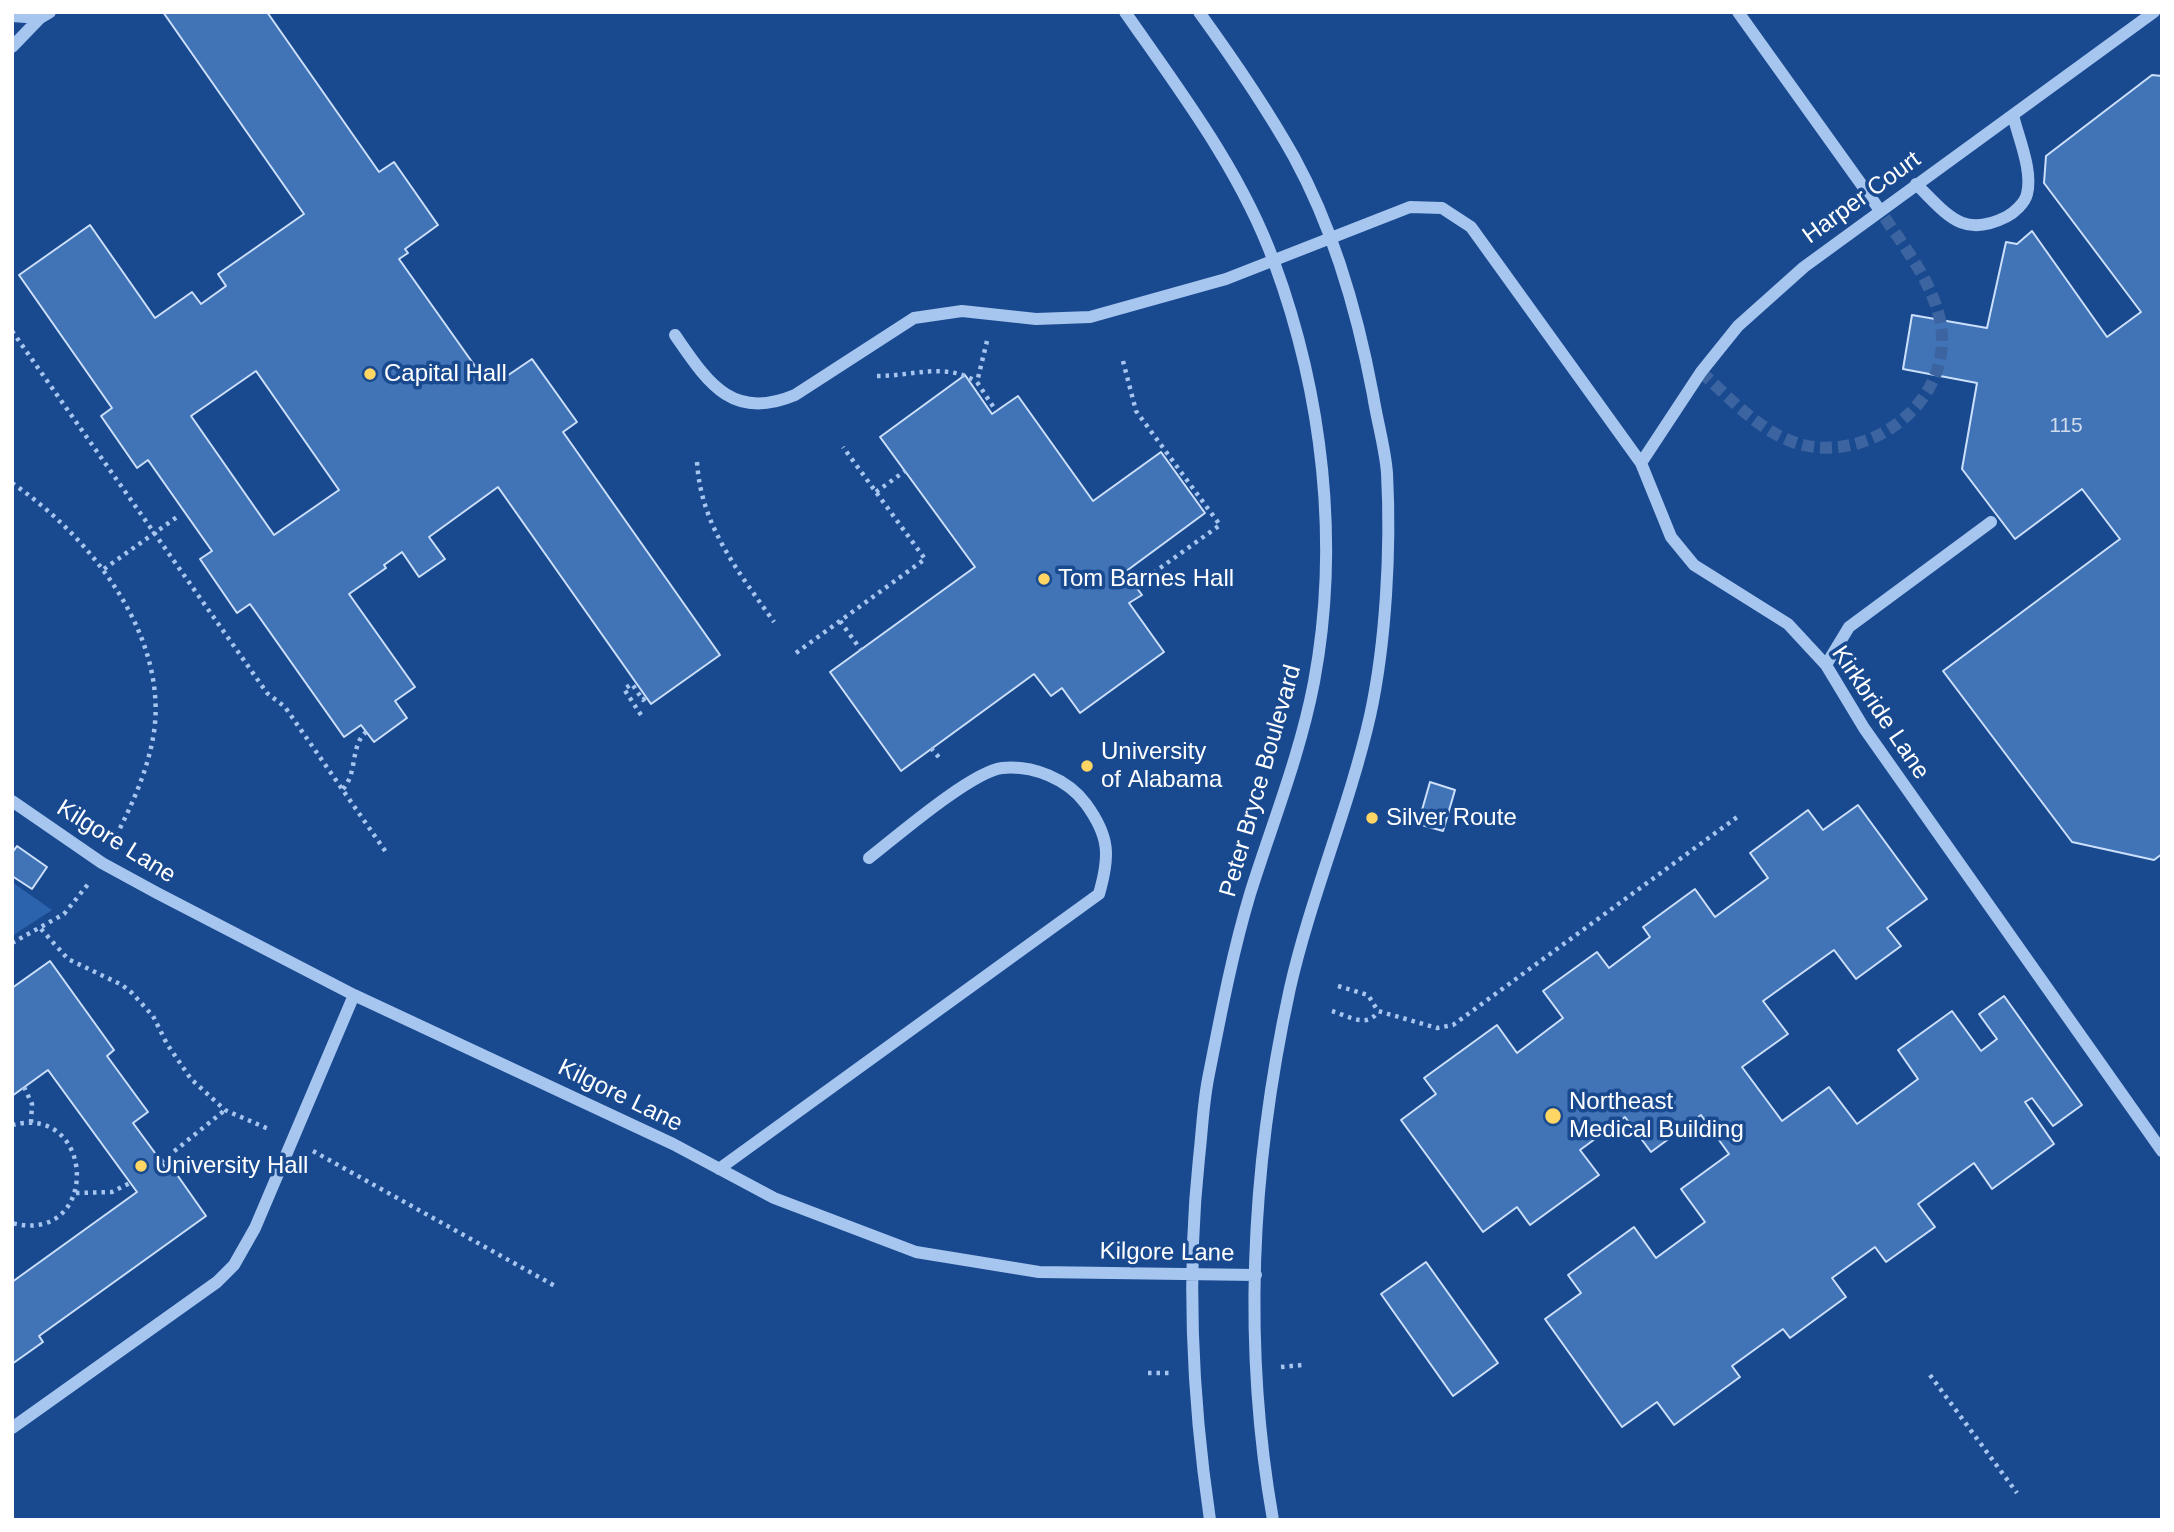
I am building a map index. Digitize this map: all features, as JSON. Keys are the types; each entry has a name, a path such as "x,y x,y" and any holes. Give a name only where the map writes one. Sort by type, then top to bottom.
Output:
{"street":[{"name":"Peter Bryce Boulevard","path":"1125,12 1197,116 1229,168 1274,261 1300,344 1320,443 1325,539 1324,615 1313,685 1288,781 1249,897 1209,1073 1190,1276 1192,1373 1210,1520"},
{"path":"1199,12 1246,78 1296,160 1329,239 1361,329 1387,470 1386,596 1370,714 1342,816 1310,910 1291,987 1273,1077 1261,1169 1255,1275 1256,1369 1273,1520"},
{"path":"1738,12 1879,209"},
{"name":"Harper Court","path":"1641,464 1701,372 1738,326 1804,267 1879,209 2154,12"},
{"path":"12,16 45,15"},
{"path":"12,47 45,15"},
{"path":"1916,184 1943,210 1970,227 1987,226 2014,213 2027,195 2027,171 2013,114"},
{"name":"Kirkbride Lane","path":"675,335 707,381 719,391 740,401 764,404 795,395 914,318 962,312 1036,319 1090,317 1226,279 1410,207 1442,208 1471,227 1641,464 1671,537 1693,565 1788,624 1826,665 1872,739 2162,1151"},
{"path":"1826,665 1849,626 1992,522"},
{"path":"719,1169 1099,894 1109,860 1100,823 1076,789 1042,772 1001,768 973,780 869,858"},
{"name":"Kilgore Lane","path":"12,802 102,863 354,995 648,1132 774,1198 916,1252 1039,1272 1255,1275"},
{"path":"12,1429 217,1282 234,1265 255,1228 354,995"}],"path":[{"path":"12,331 267,693 285,706 388,855"},
{"path":"977,382 987,341"},
{"path":"1123,361 1136,411 1220,525 1135,586"},
{"path":"877,376 907,376 951,370 977,382 996,411"},
{"path":"796,653 925,559 843,447"},
{"path":"696,462 698,485 709,522 723,550 774,622"},
{"path":"876,492 905,471"},
{"path":"12,483 45,506 104,569 143,645 155,687 154,731 144,774 102,863 84,892 64,914 12,943"},
{"path":"104,569 177,517"},
{"path":"840,621 861,650"},
{"path":"641,715 624,689 632,684 643,700 646,697"},
{"path":"343,789 355,766 360,737 366,732"},
{"path":"931,748 942,761"},
{"path":"1338,986 1368,995 1378,1011 1437,1028 1452,1025 1740,815"},
{"path":"1332,1011 1364,1021 1374,1017 1378,1011"},
{"path":"24,1087 32,1104 31,1124"},
{"path":"161,1162 225,1110"},
{"path":"12,1125 31,1124 55,1131 68,1143 76,1158 79,1176 76,1193 68,1207 55,1219 39,1224 12,1223"},
{"path":"76,1193 112,1192 130,1183"},
{"path":"1256,1369 1302,1365"},
{"path":"1148,1373 1192,1373"},
{"path":"1930,1375 2017,1493"}],"shaded area":[{"path":"12,882 52,910 12,936"}],"building":[{"name":"Capital Hall","path":"163,12 267,12 379,172 394,162 438,225 405,249 408,253 399,259 487,383 495,378 498,382 532,359 577,422 563,432 720,655 651,704 498,487 429,537 445,559 419,577 402,552 384,565 386,568 349,594 415,687 395,701 407,718 374,742 361,725 344,737 250,604 237,613 200,559 212,551 148,460 137,468 101,416 112,408 19,275 90,225 155,318 192,292 201,304 226,286 218,274 304,214","holes":["256,371 339,490 274,535 191,416"]},
{"path":"2152,75 2162,76 2162,854 2154,860 2072,842 1943,671 2120,539 2082,489 2015,539 1962,469 1977,383 1903,369 1912,315 1987,328 2006,242 2017,244 2032,231 2107,337 2141,312 2044,183 2046,156"},
{"name":"Tom Barnes Hall","path":"965,375 992,414 1018,396 1093,501 1161,452 1205,513 1125,572 1142,595 1129,603 1164,652 1080,713 1062,688 1051,696 1034,674 901,771 830,672 975,567 880,437"},
{"path":"1430,782 1455,790 1443,831 1418,824"},
{"name":"Northeast Medical Building","path":"1858,805 1927,899 1887,928 1901,946 1856,979 1834,950 1763,1001 1788,1034 1742,1067 1782,1121 1829,1087 1857,1124 1918,1079 1898,1050 1952,1011 1981,1051 1997,1039 1979,1014 2004,996 2082,1105 2053,1126 2032,1098 2025,1102 2054,1144 1992,1189 1974,1163 1918,1204 1935,1227 1886,1262 1875,1247 1832,1278 1846,1297 1790,1338 1783,1329 1732,1366 1740,1377 1674,1425 1657,1402 1622,1427 1545,1319 1581,1293 1568,1275 1634,1227 1656,1258 1705,1222 1681,1189 1729,1154 1701,1115 1651,1152 1625,1117 1580,1150 1599,1175 1530,1225 1517,1207 1483,1232 1401,1120 1436,1094 1424,1078 1497,1025 1517,1053 1563,1018 1543,991 1597,952 1609,968 1650,937 1643,927 1695,889 1715,917 1768,878 1750,853 1808,810 1823,830"},
{"path":"17,846 47,867 32,889 12,876 12,853"},
{"name":"University Hall","path":"50,961 114,1050 107,1056 148,1112 133,1123 169,1172 173,1169 206,1216 39,1336 43,1342 12,1364 12,1282 137,1192 48,1070 12,1096 12,988"},
{"path":"1426,1262 1498,1363 1453,1396 1381,1294"}],"tunnel":[{"path":"1701,372 1755,421 1793,442 1821,448 1850,445 1877,436 1901,421 1920,401 1935,377 1942,350 1940,320 1923,276 1879,209"}],"place":[{"name":"Capital Hall","path":"370,374"},
{"name":"Tom Barnes Hall","path":"1044,579"},
{"name":"University of Alabama","path":"1087,766"},
{"name":"Silver Route","path":"1372,818"},
{"name":"Northeast Medical Building","path":"1553,1116"},
{"name":"University Hall","path":"141,1166"}]}
